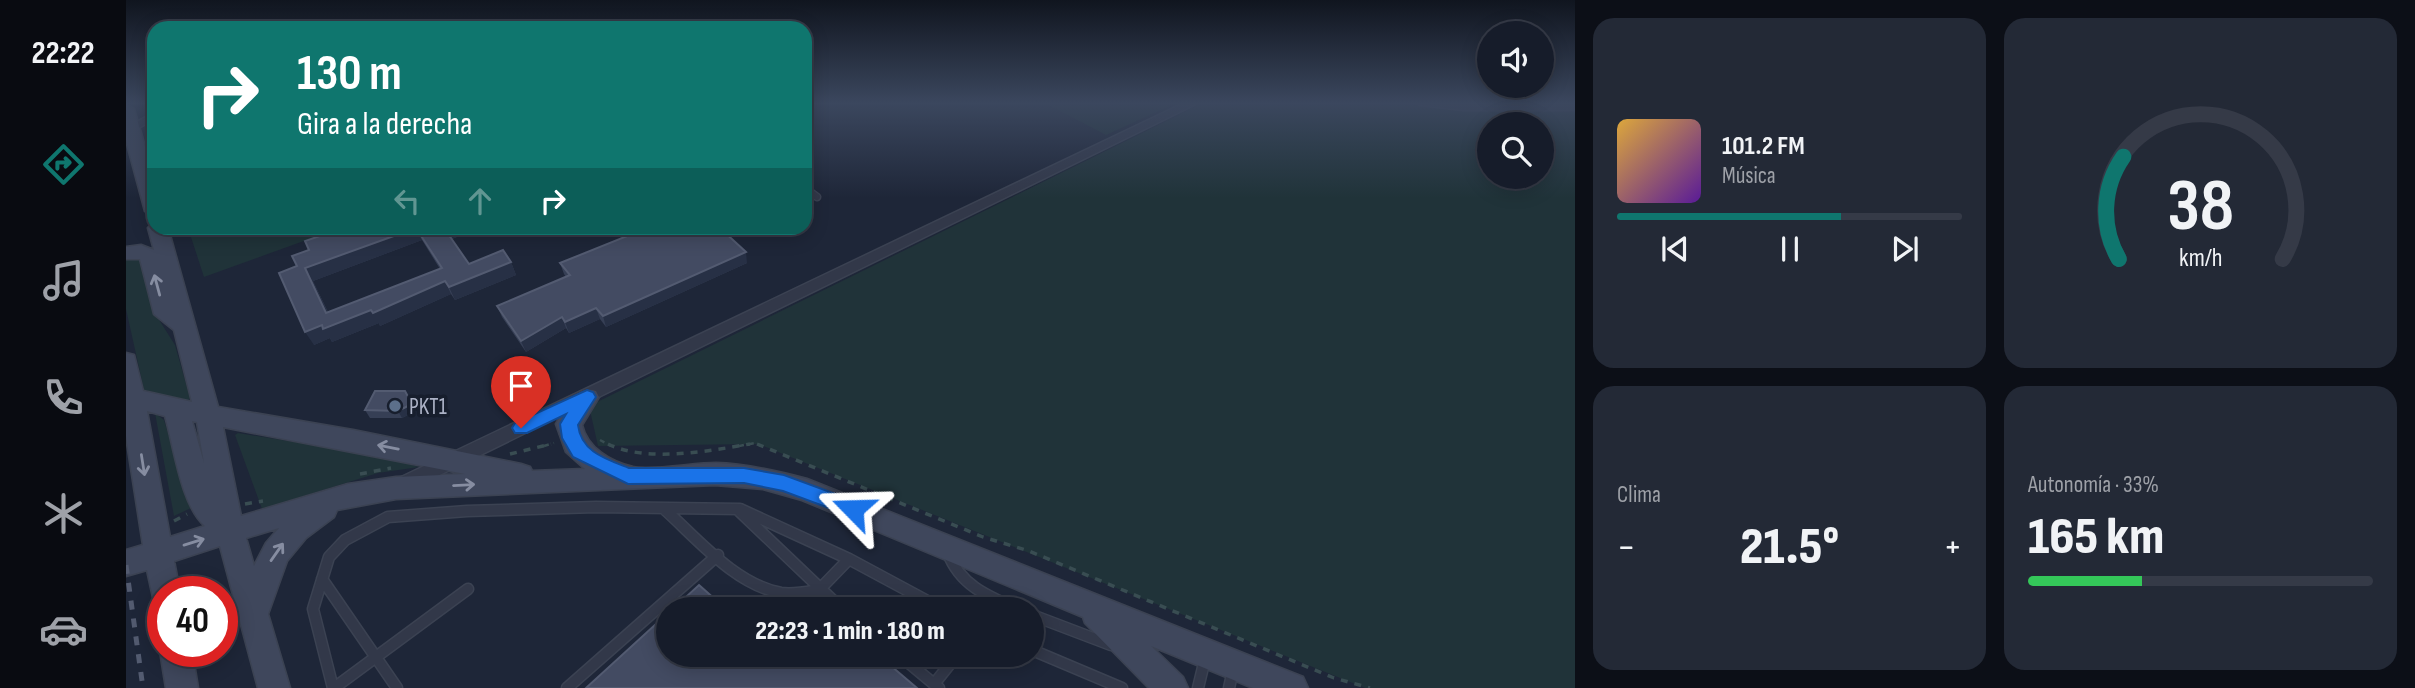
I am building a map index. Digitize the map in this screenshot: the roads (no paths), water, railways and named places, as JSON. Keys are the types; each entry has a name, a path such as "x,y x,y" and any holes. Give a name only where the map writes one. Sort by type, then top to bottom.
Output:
{"main road":[{"path":"230,531 274,688"}],"street":[{"path":"134,134 147,185"},
{"path":"396,488 1128,134"},
{"path":"160,235 208,415 230,531"},
{"path":"126,253 141,251 149,256 165,314 185,327"},
{"path":"126,361 129,396 162,576"},
{"path":"129,396 176,409 455,460 537,480"},
{"path":"587,397 569,424 573,444 588,458 628,476"},
{"path":"176,409 202,503 206,511 230,531"},
{"path":"126,563 348,495 396,488 628,476 715,474 763,478 807,490 1207,653 1231,676 1292,688"},
{"path":"253,615 263,575 281,546 302,524 348,495"},
{"path":"1083,601 1172,688"},
{"path":"179,667 182,688"}],"lane":[{"path":"812,193 817,197"},
{"path":"468,589 334,688 313,609 322,579 329,557 345,540 388,517 528,508 736,508 849,559 920,597"},
{"path":"663,508 718,555 763,588 782,593 819,590 849,559"},
{"path":"736,508 827,597"},
{"path":"947,547 958,576 974,589 991,597"},
{"path":"567,688 718,555"},
{"path":"322,579 397,688"},
{"path":"1044,620 1150,664"},
{"path":"1198,688 1207,653"},
{"path":"1044,655 1122,688"},
{"path":"914,667 937,686 949,667"}],"railway":[{"path":"126,565 143,688"}],"place":[{"name":"PKT1","path":"395,406"}]}
